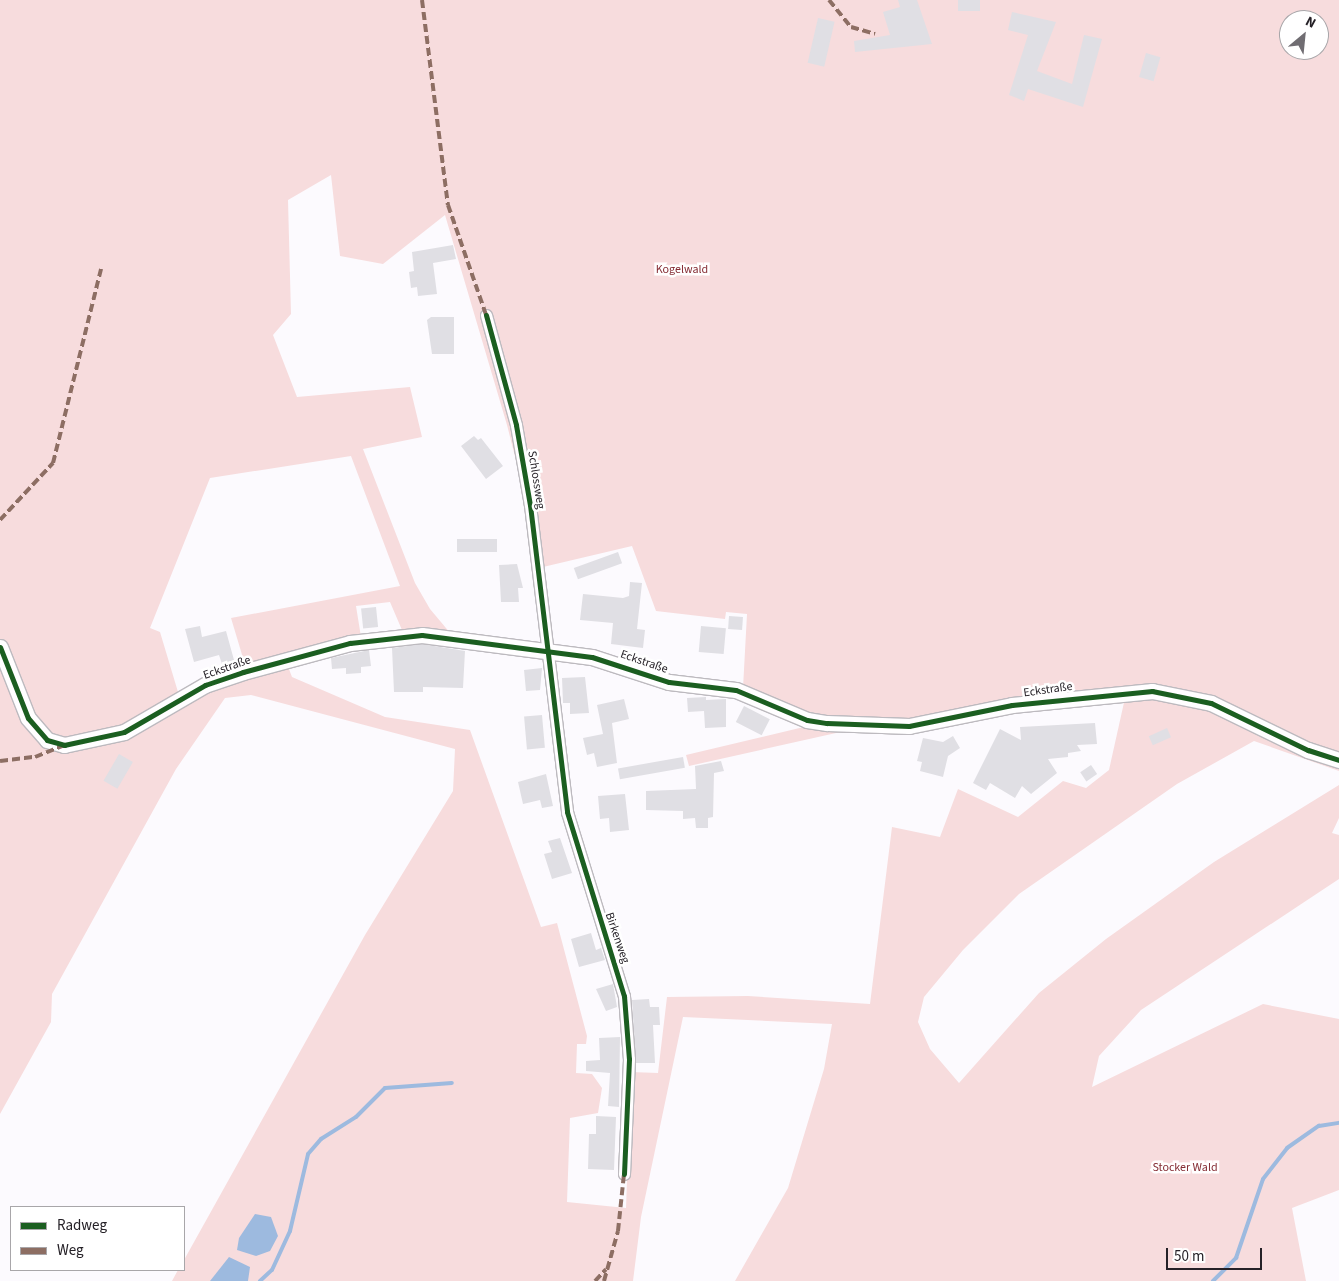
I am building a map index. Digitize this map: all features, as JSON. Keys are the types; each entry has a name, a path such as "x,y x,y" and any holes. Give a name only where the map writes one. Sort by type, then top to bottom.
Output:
{"street":[{"name":"Schlossweg","path":"486,315 516,424 550,652"},
{"name":"Eckstraße","path":"0,647 28,718 48,740 64,744 124,732 205,685 350,643 427,635 592,657 669,682 736,690 807,720 866,726 909,726 1021,704 1152,690 1211,703 1308,750 1339,760"},
{"name":"Birkenweg","path":"550,652 559,771 570,828 608,940 626,1009 629,1059 624,1174"}],"green space":[{"path":"0,0 1339,0 1339,756 1259,720 1113,688 1010,700 915,722 809,716 743,688 747,614 726,612 725,619 656,611 632,546 543,567 507,425 445,215 383,264 340,256 331,175 288,200 291,314 273,335 297,397 410,387 422,437 363,449 415,583 430,609 451,634 414,628 402,630 390,602 356,606 361,637 246,668 231,618 400,586 351,456 210,478 150,628 160,632 178,692 110,743 192,696 287,664 292,677 385,717 470,730 541,927 557,923 587,1036 586,1044 577,1044 576,1073 592,1074 602,1088 598,1113 570,1118 567,1202 626,1208 631,1072 658,1073 667,997 748,996 870,1004 892,827 940,837 958,789 1018,817 1063,781 1086,788 1109,770 1125,698 1159,699 1210,710 1339,767 1339,771 1254,741 1177,784 1019,894 963,950 924,997 918,1022 930,1049 959,1083 1039,993 1106,939 1214,862 1339,785 1339,818 1332,833 1339,835 1339,879 1141,1010 1099,1056 1092,1087 1263,1004 1339,1019 1339,1190 1292,1208 1306,1281 735,1281 788,1188 824,1069 832,1024 683,1017 641,1217 633,1281 172,1281 177,1271 185,1271 185,1258 365,935 453,791 455,749 251,695 225,698 176,769 52,994 51,1022 0,1114"},
{"path":"808,726 845,731 689,766 686,755"}],"water":[{"path":"255,1214 271,1217 278,1236 270,1251 256,1256 237,1250 239,1238"},
{"path":"229,1257 250,1267 248,1281 210,1281"}],"building":[{"path":"898,0 917,0 932,44 855,52 854,41 890,35 883,12 900,7"},
{"path":"958,0 980,0 980,11 958,11"},
{"path":"1012,12 1056,22 1037,71 1072,84 1084,35 1102,39 1083,107 1028,89 1024,101 1009,95 1028,35 1008,30"},
{"path":"818,18 835,22 824,67 808,63"},
{"path":"1146,53 1160,57 1154,81 1139,77"},
{"path":"453,245 456,259 433,263 437,294 418,296 417,287 411,288 409,272 414,271 412,252"},
{"path":"431,317 454,317 454,354 432,354 427,320"},
{"path":"474,436 478,440 481,438 503,466 486,479 461,446"},
{"path":"457,539 497,539 497,552 457,552"},
{"path":"618,552 622,563 578,579 574,568"},
{"path":"517,564 523,588 518,588 519,602 501,602 499,565"},
{"path":"630,582 642,583 637,629 645,630 643,648 611,644 613,623 580,620 583,594 623,598 629,596"},
{"path":"376,607 378,627 363,628 361,609"},
{"path":"729,616 743,617 742,630 728,629"},
{"path":"200,626 202,637 226,631 234,660 222,664 219,655 194,662 185,629"},
{"path":"701,626 726,628 724,654 699,652"},
{"path":"422,644 465,651 463,688 423,687 423,692 394,692 392,648"},
{"path":"369,650 371,666 361,667 361,673 346,674 346,668 332,669 331,658"},
{"path":"542,668 540,690 526,691 524,670"},
{"path":"585,677 589,713 570,714 570,703 563,703 562,678"},
{"path":"706,697 706,700 726,699 726,727 705,728 704,711 688,712 687,698"},
{"path":"624,699 629,719 612,723 617,763 597,767 594,753 587,755 583,738 603,734 597,705"},
{"path":"744,706 770,719 762,735 736,722"},
{"path":"542,715 545,748 527,749 524,717"},
{"path":"1095,723 1097,744 1077,745 1081,751 1068,753 1068,757 1048,759 1057,773 1031,794 1022,786 1015,798 990,783 986,790 973,783 1000,729 1021,740 1020,727"},
{"path":"1167,728 1171,737 1153,745 1149,736"},
{"path":"953,736 960,748 948,756 943,777 920,771 922,762 917,761 923,738 943,742"},
{"path":"119,754 133,762 117,789 104,781"},
{"path":"683,757 685,768 620,779 618,768"},
{"path":"721,761 724,771 714,773 713,817 708,818 708,828 696,828 695,818 683,819 683,811 646,810 646,791 696,789 695,766"},
{"path":"1091,765 1097,774 1086,781 1080,772"},
{"path":"546,774 553,806 542,808 540,800 523,804 518,782"},
{"path":"625,794 629,830 610,832 609,818 600,819 598,796"},
{"path":"560,838 572,873 552,879 544,854 552,852 548,841"},
{"path":"591,933 596,950 601,948 605,960 579,967 571,939"},
{"path":"613,984 617,1007 606,1011 596,989"},
{"path":"649,999 650,1007 659,1007 660,1025 653,1025 655,1063 636,1063 632,1000"},
{"path":"620,1037 619,1107 608,1106 610,1073 586,1071 586,1061 600,1060 599,1038"},
{"path":"596,1116 616,1117 614,1170 588,1169 589,1134 596,1134"}],"waterway":[{"path":"260,1281 272,1270 290,1231 308,1154 321,1139 356,1117 385,1088 452,1083"},
{"path":"1213,1281 1236,1258 1263,1179 1287,1148 1319,1126 1339,1123"}],"marked path":[{"path":"422,0 448,205 486,315"},
{"path":"829,0 851,27 875,34"},
{"path":"0,520 53,463 101,269"},
{"path":"0,761 35,757 64,745"},
{"path":"604,1281 618,1231 624,1174"},
{"path":"595,1281 606,1269"}],"cycle path":[{"path":"486,315 516,425 530,505 567,812 624,996 629,1059 624,1174"},
{"path":"0,647 28,718 47,740 64,745 124,732 205,685 243,672 350,643 422,635 592,657 669,682 736,690 807,720 827,723 909,726 1012,705 1152,691 1211,703 1308,750 1339,760"}],"park label":[{"name":"Kogelwald","path":"682,270"},
{"name":"Stocker Wald","path":"1185,1168"}]}
